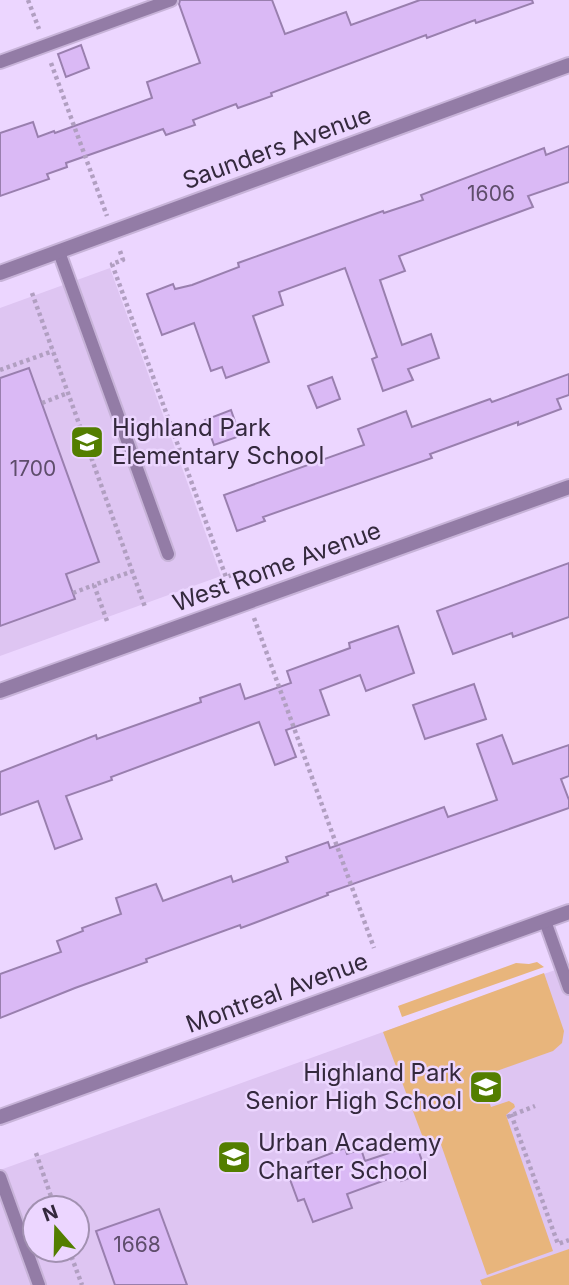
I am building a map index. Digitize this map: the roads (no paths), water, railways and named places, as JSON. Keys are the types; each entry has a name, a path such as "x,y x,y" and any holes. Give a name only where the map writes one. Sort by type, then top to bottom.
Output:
{"street":[{"name":"Saunders Avenue","path":"0,273 569,65"},
{"name":"West Rome Avenue","path":"0,691 569,487"},
{"name":"Montreal Avenue","path":"0,1116 569,912"}],"lane":[{"path":"0,62 171,0"},
{"path":"59,252 168,554"},
{"path":"545,921 569,988"},
{"path":"0,1177 39,1285"}],"place":[{"name":"Highland Park Elementary School","path":"87,442"},
{"name":"Highland Park Senior High School","path":"486,1087"},
{"name":"Urban Academy Charter School","path":"234,1157"}]}
